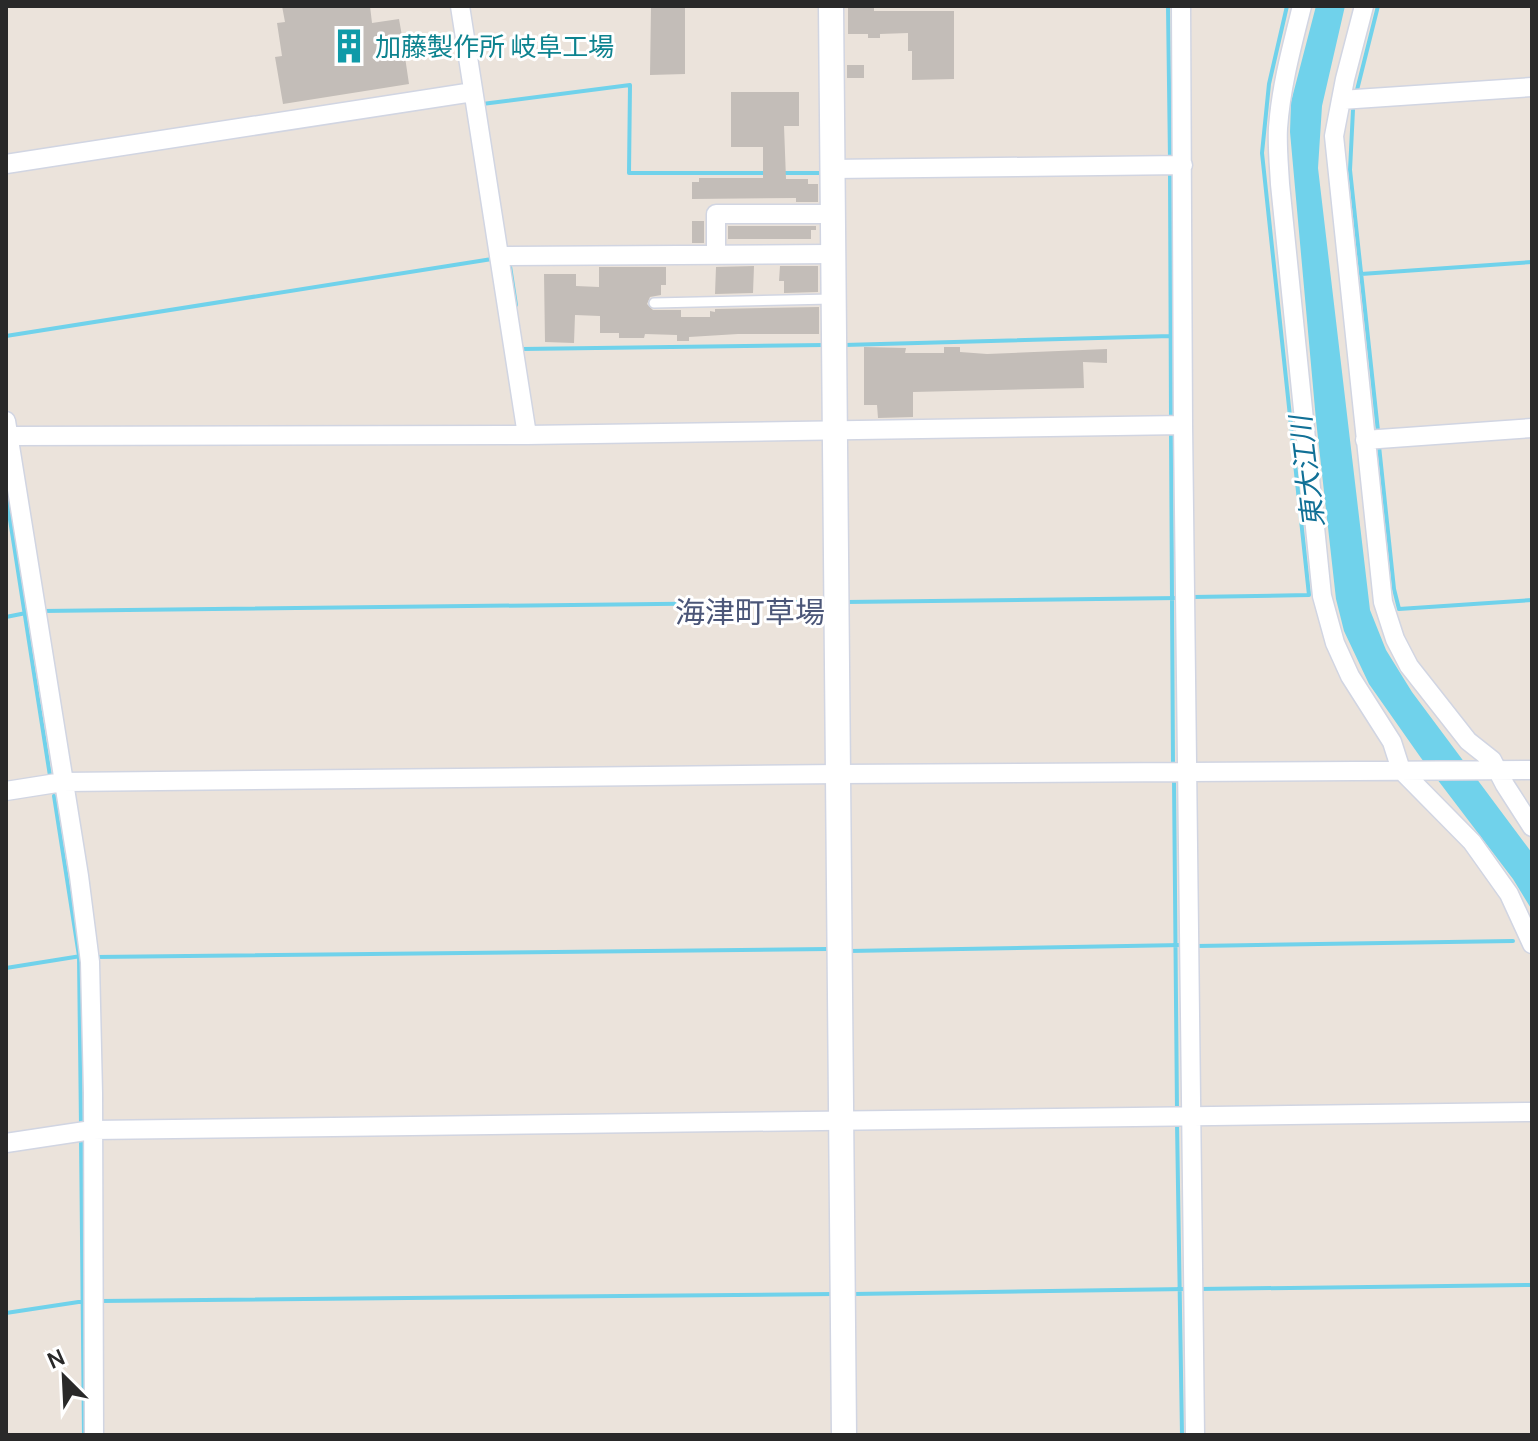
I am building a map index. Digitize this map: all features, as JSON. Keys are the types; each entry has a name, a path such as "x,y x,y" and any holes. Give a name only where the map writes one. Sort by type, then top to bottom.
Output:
{"street":[{"path":"460,6 527,435"},
{"path":"831,6 844,1435"},
{"path":"1181,6 1195,1435"},
{"path":"1302,6 1281,105 1279,157 1322,596 1335,643 1350,676 1408,770 1472,842 1509,894 1532,944"},
{"path":"1364,6 1334,136 1383,602 1395,639 1426,690 1468,741 1492,760 1492,772 1532,827"},
{"path":"1341,100 1532,87"},
{"path":"6,164 473,92"},
{"path":"831,169 1183,165"},
{"path":"716,255 716,214 831,214"},
{"path":"499,256 831,254"},
{"path":"94,1435 90,962 79,876 7,431 527,435 1183,425"},
{"path":"1365,440 1532,428"},
{"path":"6,791 63,782 1532,770"},
{"path":"6,1143 92,1130 1532,1112"}],"lane":[{"path":"654,303 832,299"}],"water":[{"path":"1316,6 1345,6 1322,106 1318,168 1370,610 1386,650 1412,692 1532,853 1532,910 1513,879 1369,684 1344,631 1336,599 1290,132 1291,102"}],"building":[{"name":"加藤製作所 岐阜工場","path":"282,6 370,6 372,23 399,19 402,36 407,35 410,57 405,57 409,84 283,104 275,57 282,56 277,23 285,22"},
{"path":"651,8 685,8 685,74 650,75"},
{"path":"848,8 954,11 954,79 912,80 912,51 908,51 908,33 880,34 880,38 868,38 868,34 848,34"},
{"path":"847,65 864,65 864,78 847,78"},
{"path":"731,92 799,92 799,126 784,126 786,179 808,179 808,184 818,184 818,202 796,202 796,198 692,199 692,182 699,182 699,178 763,178 763,147 731,147"},
{"path":"692,221 704,221 704,243 692,243"},
{"path":"728,226 816,226 816,230 811,230 811,239 728,239"},
{"path":"754,266 753,293 715,294 716,267"},
{"path":"780,266 818,266 818,292 784,293 784,281 779,281"},
{"path":"599,267 666,267 666,285 661,285 661,295 650,297 647,304 653,310 681,310 681,317 710,317 710,311 715,312 715,309 819,307 819,334 738,334 689,337 689,341 677,341 677,335 645,334 644,338 619,338 619,333 600,333 600,316 575,315 574,343 545,342 544,274 576,274 576,286 599,287"},
{"path":"864,347 906,348 905,353 944,353 944,347 960,347 960,352 987,354 1107,349 1107,363 1083,362 1084,388 913,392 913,417 878,418 877,405 864,405"}],"waterway":[{"path":"1168,6 1170,160"},
{"name":"東大江川","path":"1192,597 1309,595 1262,153 1269,84 1287,6"},
{"path":"1357,90 1378,6"},
{"path":"482,104 630,85 629,173 766,173"},
{"path":"1353,110 1350,170 1378,431"},
{"path":"783,173 821,173"},
{"path":"1170,173 1171,418"},
{"path":"6,336 492,259"},
{"path":"1361,274 1532,262"},
{"path":"507,264 510,266 516,305"},
{"path":"844,343 1171,336"},
{"path":"521,345 522,349 824,345"},
{"path":"1171,432 1173,765"},
{"path":"1379,446 1394,589 1399,609"},
{"path":"6,494 50,776"},
{"path":"846,602 1179,598"},
{"path":"1399,609 1532,600"},
{"path":"42,611 825,602"},
{"path":"6,617 26,613"},
{"path":"1174,780 1177,1110"},
{"path":"54,796 79,956 81,1126"},
{"path":"1197,946 1513,941"},
{"path":"849,951 1182,945"},
{"path":"96,957 828,949"},
{"path":"6,968 81,956"},
{"path":"1177,1123 1182,1435"},
{"path":"81,1138 84,1435"},
{"path":"1199,1289 1532,1285"},
{"path":"853,1294 1186,1289"},
{"path":"100,1301 834,1294"},
{"path":"6,1313 85,1301"}],"place":[{"name":"加藤製作所 岐阜工場","path":"349,46"}],"district":[{"name":"海津町草場","path":"750,611"}]}
